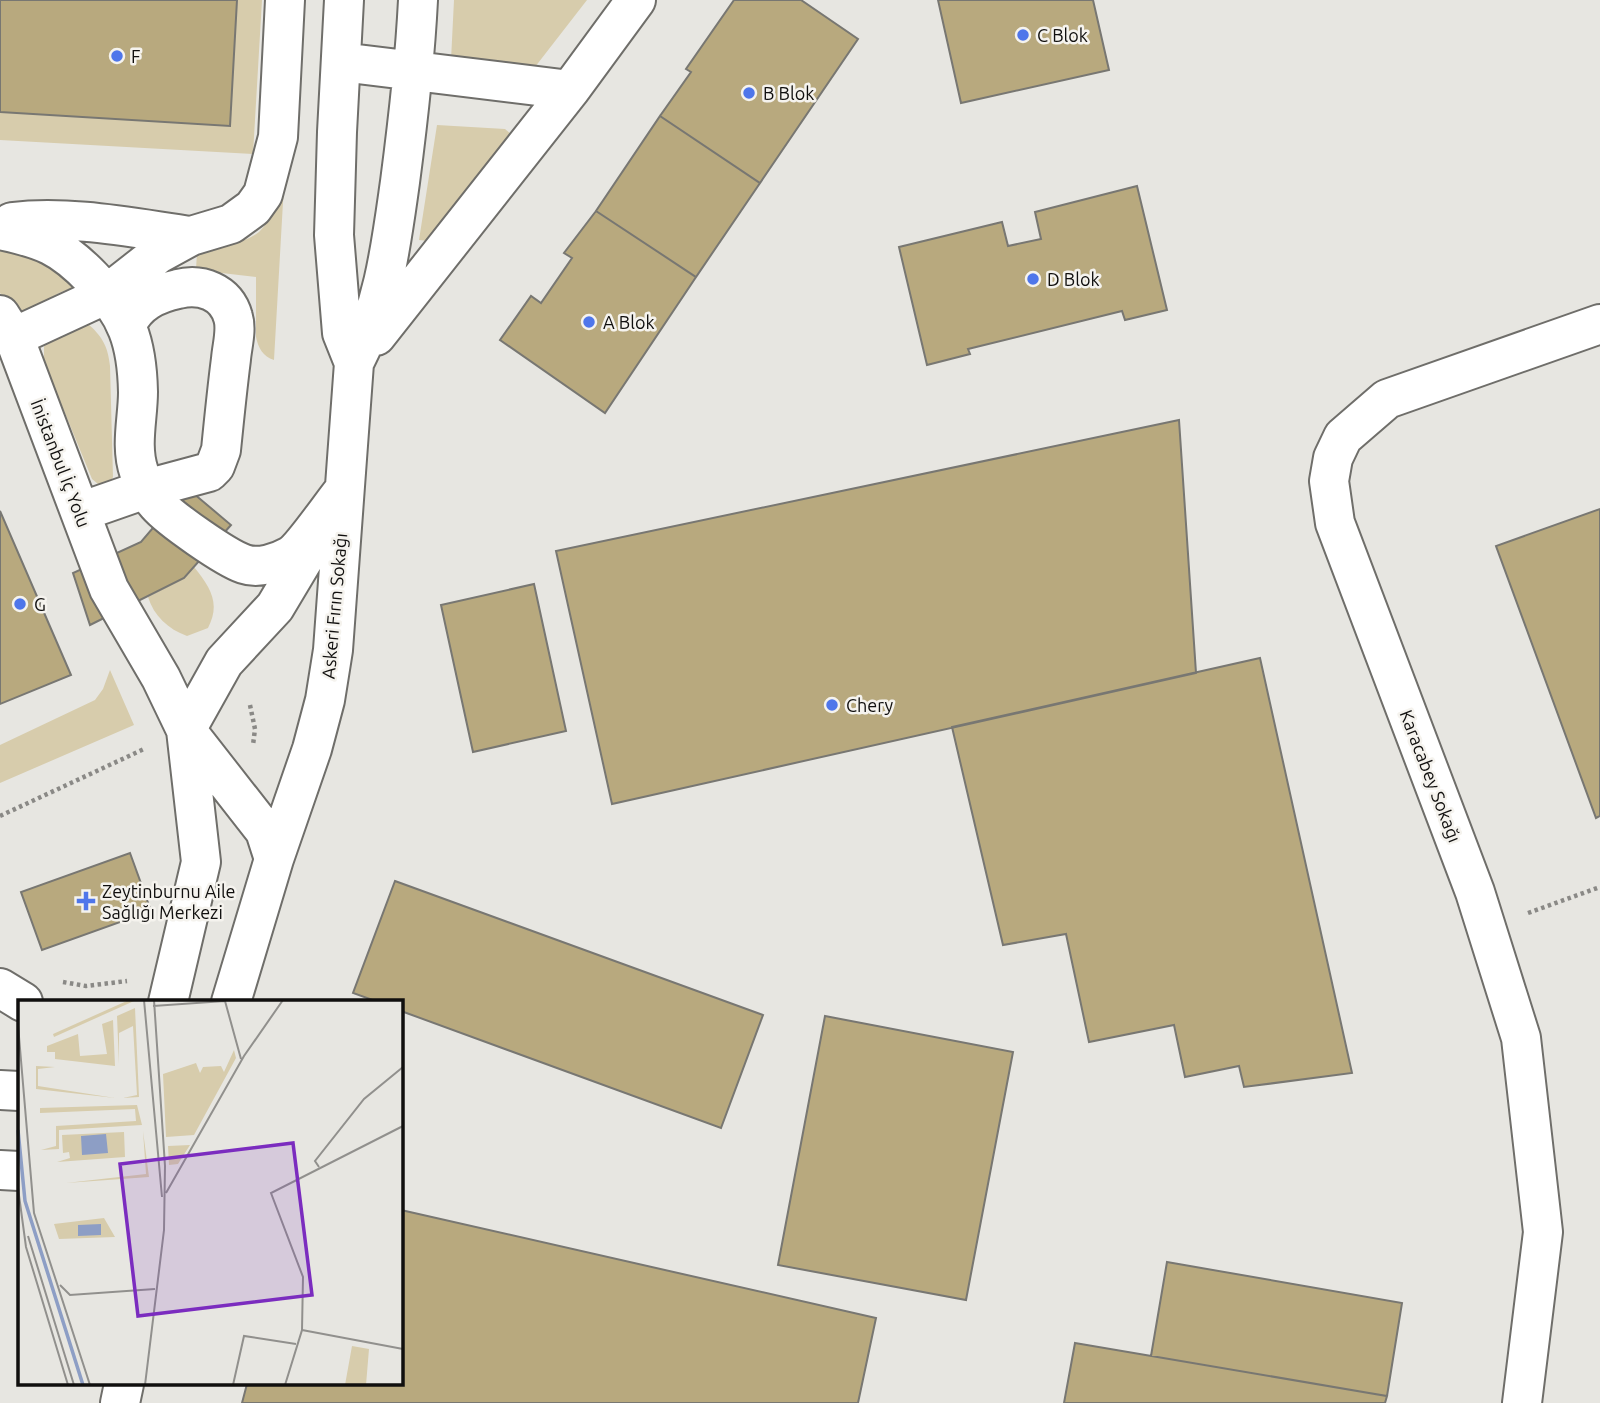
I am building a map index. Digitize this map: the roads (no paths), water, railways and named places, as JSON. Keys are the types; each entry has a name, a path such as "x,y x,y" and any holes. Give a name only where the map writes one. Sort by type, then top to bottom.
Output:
{"street":[{"name":"İnistanbul İç Yolu","path":"186,730 161,678 108,589 7,326 117,309 158,254 191,236 231,224 253,208 264,194 278,137 285,0"},
{"name":"Askeri Fırın Sokağı","path":"344,0 334,235 342,333 354,363"},
{"name":"Askeri Fırın Sokağı","path":"232,1000 274,859 312,749 325,700 333,650 354,363 368,337 379,305 389,257 414,71 418,0"},
{"path":"354,363 570,90 636,0"},
{"path":"341,62 570,90"},
{"name":"İnistanbul İç Yolu","path":"0,227 33,220 100,224 191,236"},
{"name":"İnistanbul İç Yolu","path":"0,227 59,248 73,259 117,309 136,355 138,394 135,454 146,488 158,505 189,529 245,565 272,564 293,555 344,490"},
{"path":"80,512 146,488 209,472 215,466 221,450 235,324 223,298 197,286 167,291 146,301 131,316 117,309"},
{"name":"Karacabey Sokağı","path":"1522,1403 1543,1232 1521,1038 1475,892 1335,523 1329,481 1333,458 1343,437 1387,399 1600,324"},
{"path":"154,991 201,862 186,730 225,662 275,607 344,490"},
{"path":"186,730 265,831 274,859"},
{"path":"0,988 20,1000"},
{"path":"0,1170 18,1171"}],"place":[{"name":"C Blok","path":"1023,35"},
{"name":"F","path":"117,56"},
{"name":"B Blok","path":"749,93"},
{"name":"D Blok","path":"1033,279"},
{"name":"A Blok","path":"589,322"},
{"name":"G","path":"20,604"},
{"name":"Chery","path":"832,705"},
{"name":"Zeytinburnu Aile Sağlığı Merkezi","path":"86,901"}]}
